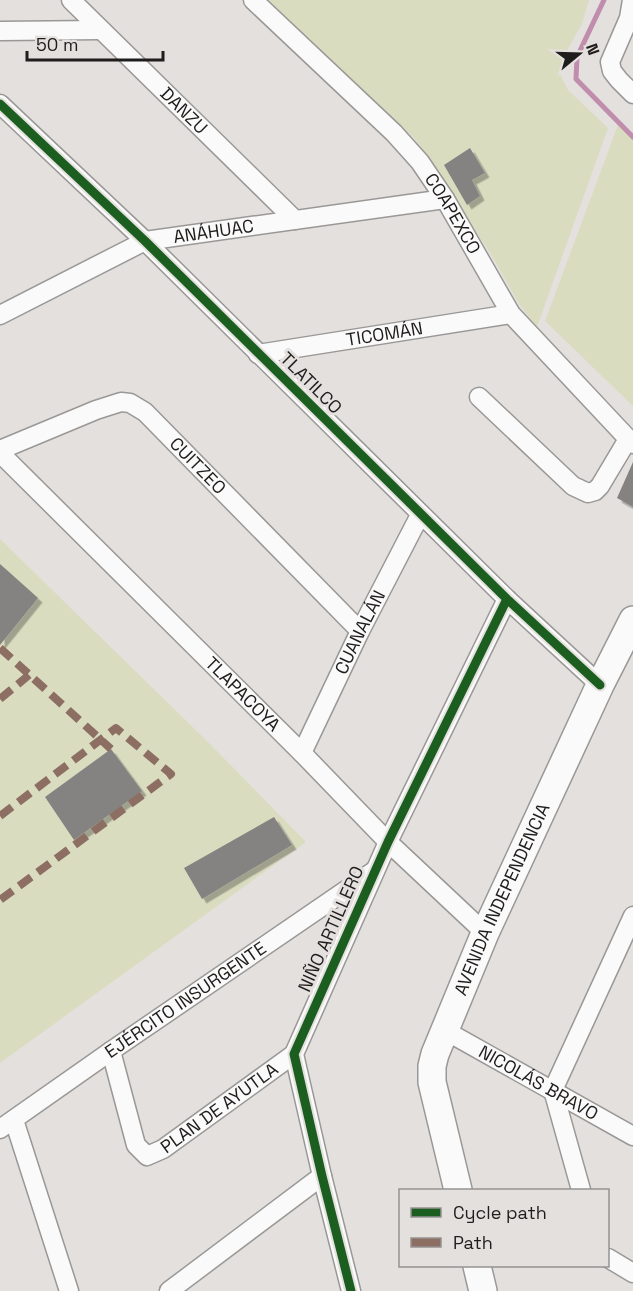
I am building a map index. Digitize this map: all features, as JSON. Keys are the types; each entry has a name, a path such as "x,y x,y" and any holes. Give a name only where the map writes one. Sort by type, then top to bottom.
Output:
{"street":[{"name":"DANZU","path":"71,0 295,220"},
{"name":"COAPEXCO","path":"253,0 394,133 420,162 445,200 510,314 631,441"},
{"path":"632,0 629,18 610,62 612,71 633,94"},
{"path":"0,31 100,30"},
{"name":"TLATILCO","path":"0,104 145,241 420,515 600,685"},
{"name":"ANÁHUAC","path":"0,315 145,241 445,200"},
{"name":"TICOMÁN","path":"258,354 510,314"},
{"path":"480,397 581,492 595,491 600,486 631,441"},
{"name":"CUITZEO","path":"0,452 96,410 121,402 130,403 145,411 360,631"},
{"name":"TLAPACOYA","path":"0,452 302,753 388,842 485,933"},
{"name":"CUANALÁN","path":"302,753 360,631 420,515"},
{"name":"NIÑO ARTILLERO","path":"294,1054 374,871 507,599"},
{"name":"AVENIDA INDEPENDENCIA","path":"458,1189 431,1073 435,1054 485,933 600,685 633,620"},
{"name":"EJÉRCITO INSURGENTE","path":"7,1125 111,1050 374,871"},
{"path":"579,1189 553,1090 633,916"},
{"name":"NICOLÁS BRAVO","path":"446,1031 633,1136"},
{"name":"PLAN DE AYUTLA","path":"111,1050 136,1145 147,1156 163,1149 294,1054"},
{"path":"294,1054 351,1291"},
{"path":"7,1125 69,1291"},
{"path":"169,1291 322,1176"},
{"path":"609,1259 633,1274"},
{"path":"477,1267 483,1291"}],"green space":[{"path":"267,0 589,0 582,24 562,59 560,74 568,90 608,128 537,327 519,304 492,256 415,139"},
{"path":"618,125 633,139 633,406 545,321"},
{"path":"0,539 208,742 306,842 0,1063"}],"building":[{"path":"470,148 485,173 472,180 480,196 467,205 444,165"},
{"path":"633,462 633,507 617,498"},
{"path":"0,564 38,598 0,645"},
{"path":"111,749 142,791 74,840 45,797"},
{"path":"274,817 292,845 202,899 184,868"}],"waterway":[{"path":"604,0 577,57 576,79 633,137"}],"marked path":[{"path":"0,648 111,749"},
{"path":"0,699 29,675"},
{"path":"0,816 116,728 171,774 0,900"}],"cycle path":[{"path":"0,104 145,241 507,599 600,685"},
{"path":"351,1291 294,1054 388,842 507,599"}]}
